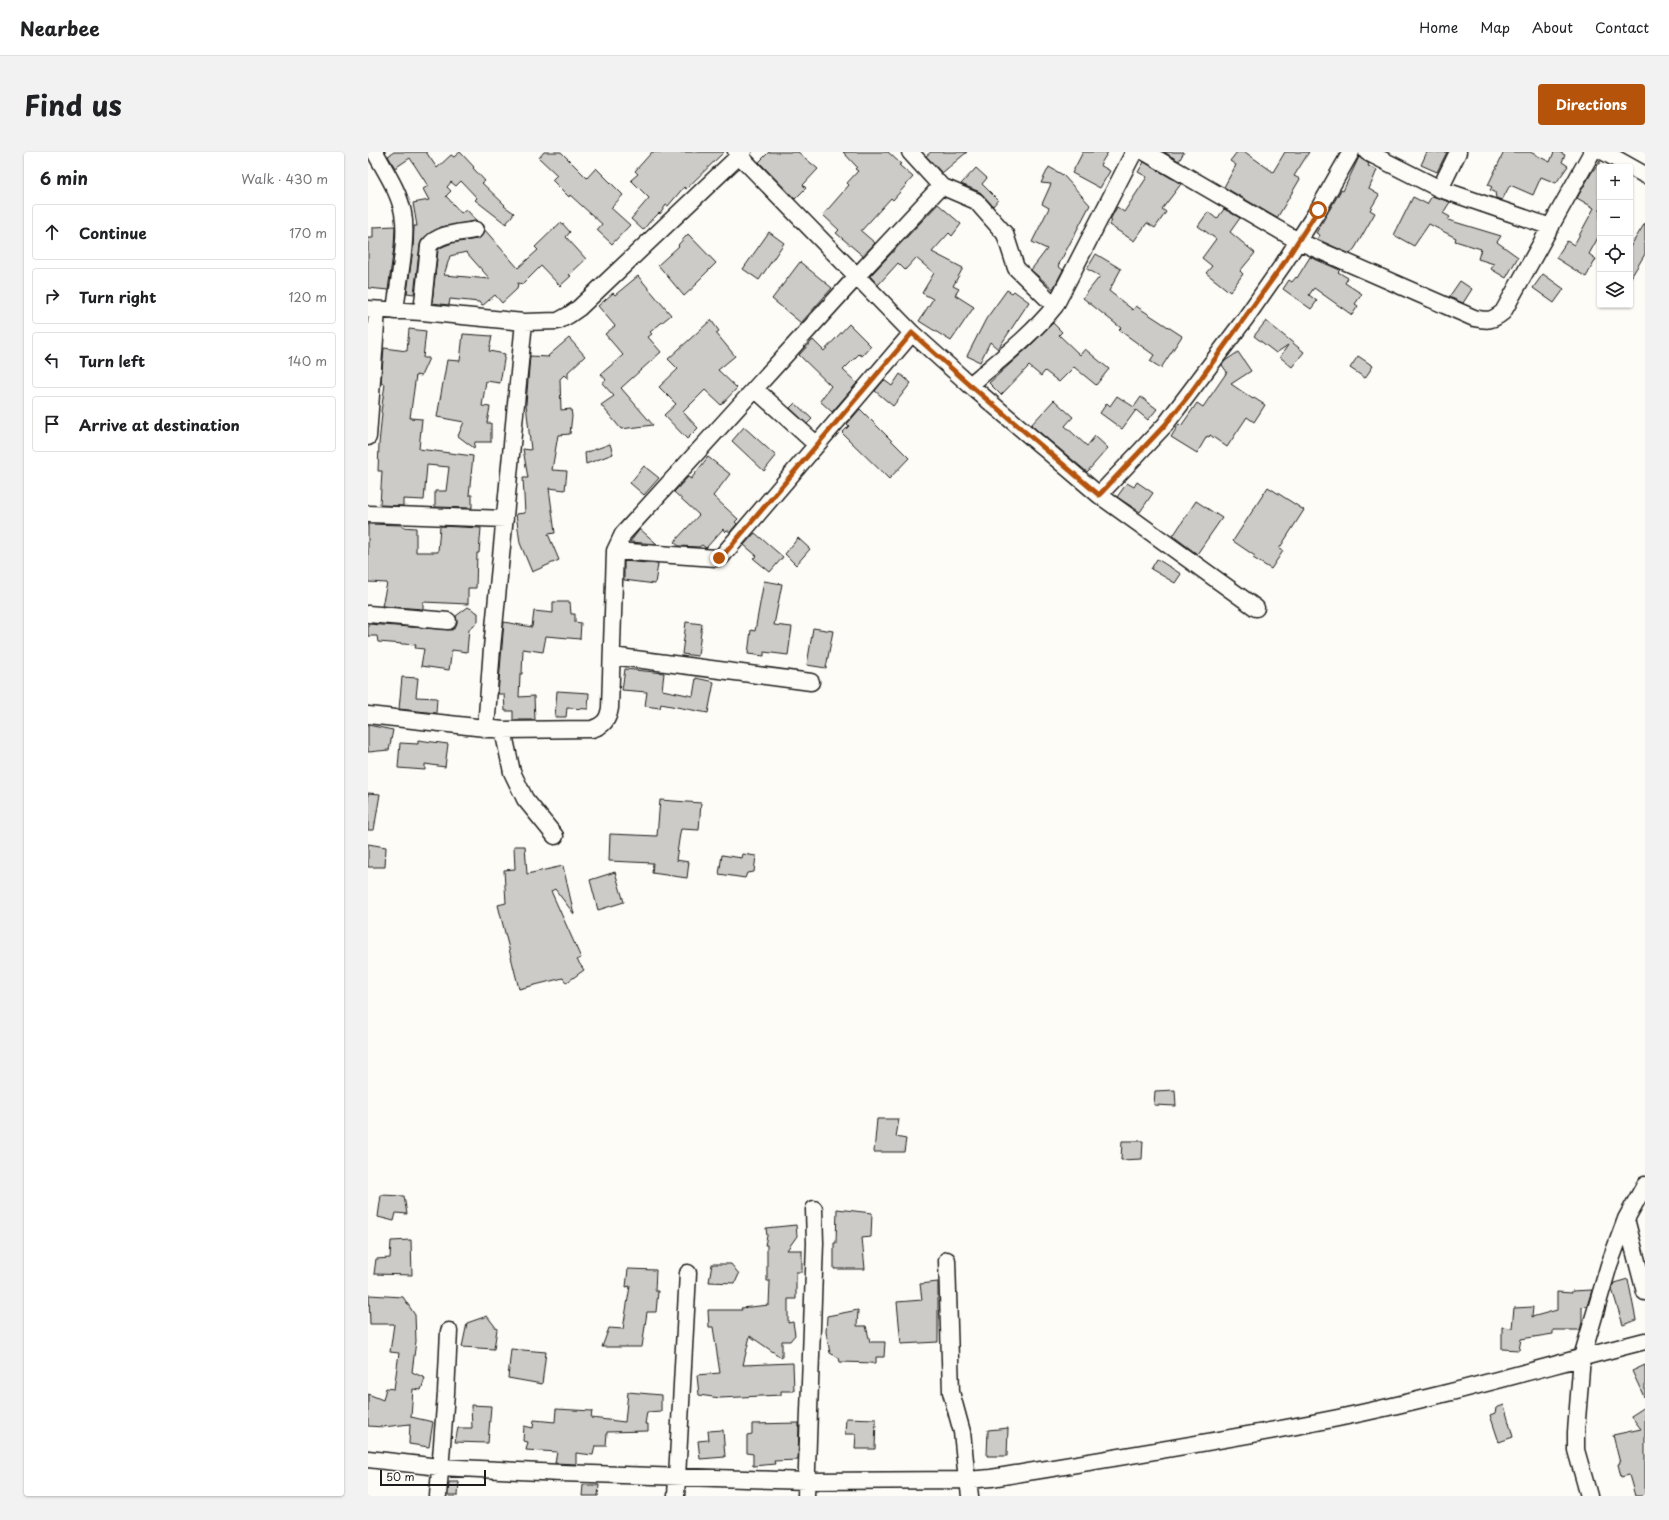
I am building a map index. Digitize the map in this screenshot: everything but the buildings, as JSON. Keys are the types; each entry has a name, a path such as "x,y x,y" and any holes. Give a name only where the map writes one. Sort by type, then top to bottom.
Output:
{"street":[{"path":"375,152 398,196 403,214 404,237 395,311"},
{"path":"910,152 941,186 976,201 1005,234 1016,268 1055,306"},
{"path":"970,385 1029,334 1044,320 1055,306 1134,152"},
{"path":"1145,152 1298,241 1474,318 1484,320 1493,319 1503,312 1552,227 1592,152"},
{"path":"1099,495 1165,425 1245,319 1318,210 1351,152"},
{"path":"1367,152 1440,189 1552,227"},
{"path":"1440,189 1458,152"},
{"path":"1604,152 1645,175"},
{"path":"368,437 373,310 422,312 524,322 558,321 579,308 740,153 912,333 970,385 1099,495 1256,608"},
{"path":"368,715 504,730 592,729 606,722 610,708 615,551 623,534 857,276 941,186"},
{"path":"422,312 429,246 439,237 475,230"},
{"path":"486,728 492,648 524,322"},
{"path":"615,551 716,558 722,556 912,333"},
{"path":"755,389 817,445"},
{"path":"368,514 505,519"},
{"path":"368,614 448,621"},
{"path":"612,656 811,682"},
{"path":"504,730 512,772 525,799 555,836"},
{"path":"1589,1496 1576,1450 1582,1357 1609,1265 1626,1219 1645,1185"},
{"path":"807,1489 814,1209"},
{"path":"1626,1219 1645,1292"},
{"path":"948,1260 951,1392 962,1432 970,1496"},
{"path":"676,1496 688,1272"},
{"path":"438,1496 449,1331"},
{"path":"368,1459 440,1467 676,1477 807,1489 991,1478 1221,1441 1340,1417 1446,1393 1645,1341"}],"route":[{"path":"719,558 726,552 912,333 970,385 1099,495 1165,425 1189,395 1245,319 1284,263 1318,210"}]}
